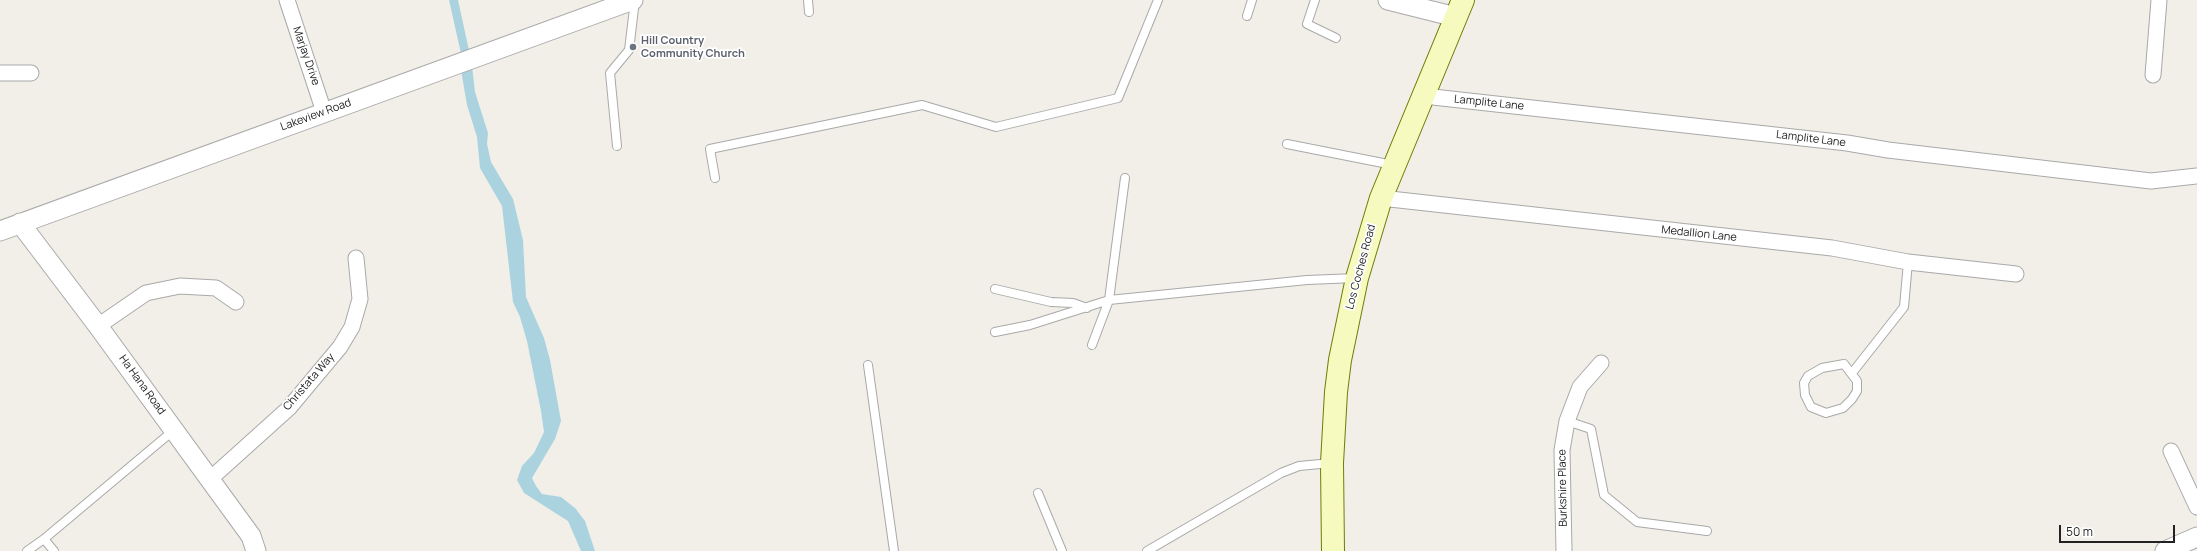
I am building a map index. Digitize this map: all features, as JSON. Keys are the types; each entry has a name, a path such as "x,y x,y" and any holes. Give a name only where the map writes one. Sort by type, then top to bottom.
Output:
{"main road":[{"name":"Los Coches Road","path":"1333,551 1332,463 1340,360 1357,278 1381,198 1460,9"}],"street":[{"name":"Marjay Drive","path":"287,0 324,112"},
{"name":"Lakeview Road","path":"0,231 634,0"},
{"path":"1391,0 1460,9"},
{"path":"2152,75 2159,0"},
{"path":"0,73 31,73"},
{"name":"Lamplite Lane","path":"1424,96 1847,143 1888,150 2151,181 2197,176"},
{"name":"Medallion Lane","path":"1381,198 1832,248 1908,262 2016,274"},
{"name":"Ha Hana Road","path":"20,223 98,326 251,536 256,551"},
{"name":"Christata Way","path":"209,480 289,408 340,347 352,327 360,299 356,258"},
{"path":"98,326 146,292 180,286 216,288 236,302"},
{"name":"Burkshire Place","path":"1564,551 1562,450 1566,421 1580,387 1601,363"},
{"path":"2171,451 2197,507"},
{"path":"2165,551 2197,537"}],"lane":[{"path":"618,146 610,73 628,50 634,0"},
{"path":"808,0 809,12"},
{"path":"715,178 710,149 922,104 996,127 1118,98 1158,0"},
{"path":"1247,16 1252,0"},
{"path":"1315,0 1307,24 1336,38"},
{"path":"1287,144 1394,165"},
{"path":"1092,345 1109,300 1125,178"},
{"path":"1852,373 1904,307 1908,262"},
{"path":"995,332 1030,325 1109,300 1307,280 1357,278"},
{"path":"995,289 1051,302 1073,303 1087,308"},
{"path":"1844,364 1852,373 1857,381 1857,391 1842,408 1826,413 1811,407 1805,395 1804,382 1808,376 1822,368 1844,364"},
{"path":"868,365 894,551"},
{"path":"1566,421 1591,429 1604,495 1637,522 1707,531"},
{"path":"27,551 44,539 174,430"},
{"path":"1147,551 1282,473 1299,466 1332,463"},
{"path":"1038,493 1062,551"},
{"path":"44,539 54,551"}],"water":[{"path":"449,0 458,0 470,55 462,58"},
{"path":"472,66 475,92 488,133 487,144 491,162 513,199 523,240 526,297 544,338 550,360 561,421 555,439 532,478 542,494 561,497 575,508 585,521 595,551 581,551 568,521 524,493 517,480 522,466 534,453 544,432 527,341 520,317 513,302 502,206 480,168 477,137 467,105 461,70"}],"place":[{"name":"Hill Country Community Church","path":"633,47"}]}
